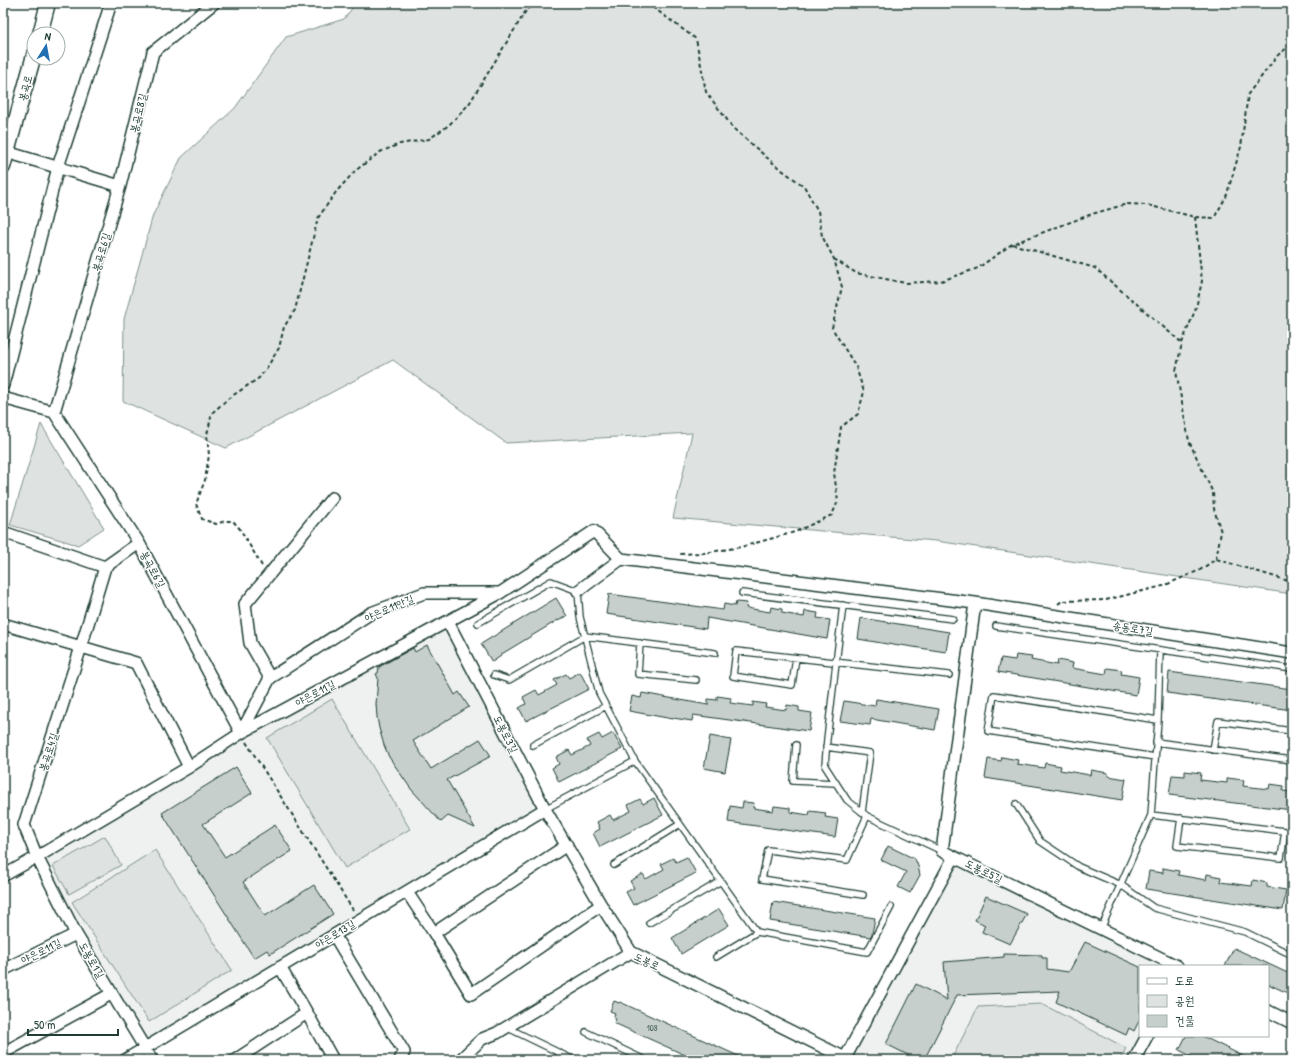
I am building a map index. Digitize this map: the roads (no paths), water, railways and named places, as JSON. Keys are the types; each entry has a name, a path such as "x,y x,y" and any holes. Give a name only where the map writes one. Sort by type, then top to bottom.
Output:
{"street":[{"path":"42,26 48,3"},
{"path":"3,385 58,167 111,3"},
{"name":"봉곡로8길","path":"120,186 153,52 214,3"},
{"name":"봉곡로","path":"3,167 5,152 31,66"},
{"path":"5,152 120,186"},
{"name":"봉곡로6길","path":"120,186 54,412 139,543 241,733"},
{"path":"3,398 54,412"},
{"path":"270,678 250,644 245,604 332,498"},
{"name":"야은로11길","path":"3,876 189,767 241,733 500,593 594,531 621,559"},
{"path":"3,532 104,567 139,543"},
{"path":"578,591 621,559"},
{"name":"송동로7길","path":"621,559 975,603 1292,653"},
{"name":"봉곡로4길","path":"37,857 24,825 81,647 104,567"},
{"name":"야은로11안길","path":"241,733 270,678 370,612 424,593 500,593"},
{"path":"954,857 942,851 975,603"},
{"name":"도봉로3길","path":"448,622 545,809 601,905 631,952"},
{"path":"3,624 136,663 189,767"},
{"name":"야은로13길","path":"125,1060 545,809"},
{"path":"434,932 567,845"},
{"name":"도봉로1길","path":"37,857 76,934 152,1060"},
{"name":"도봉로5길","path":"846,1059 954,857 1175,965"},
{"path":"406,892 434,932 471,994 601,905"},
{"name":"야은로11길","path":"4,966 76,934"},
{"path":"334,935 404,1052 400,1060"},
{"name":"도봉로","path":"461,1060 482,1039 497,1033 631,952 846,1059"},
{"path":"280,968 332,1058 331,1060"},
{"path":"3,1053 111,994"},
{"path":"1269,1012 1292,1023"},
{"path":"235,1060 307,1013"},
{"path":"1134,1060 1146,1037"}],"lane":[{"path":"478,623 551,581 578,591 580,617 599,693 636,761 757,932"},
{"path":"742,592 953,619"},
{"path":"843,605 825,766 847,800 867,816 942,851"},
{"path":"996,626 1292,669"},
{"path":"494,675 509,680 585,636 715,652"},
{"path":"640,643 638,674 696,680"},
{"path":"1101,929 1151,815 1158,720 1160,650"},
{"path":"796,658 792,685 733,676 736,651 949,675"},
{"path":"1155,757 988,731 994,695 1158,720"},
{"path":"533,745 606,706"},
{"path":"1212,750 1218,721 1292,731"},
{"path":"1156,742 1292,760"},
{"path":"796,745 793,782 836,783"},
{"path":"826,747 870,753 862,812"},
{"path":"545,809 636,761"},
{"path":"1016,804 1040,841 1079,867 1121,885 1154,908 1245,932 1292,955"},
{"path":"1151,815 1181,818 1285,831 1281,858 1177,846 1181,818"},
{"path":"863,894 762,879 768,850 847,860 867,816"},
{"path":"614,865 680,824"},
{"path":"649,923 721,881"},
{"path":"716,957 757,932 867,952 891,907"},
{"path":"506,1027 574,1060"},
{"path":"586,1032 645,1060"},
{"path":"1289,1060 1292,1054"}]}
